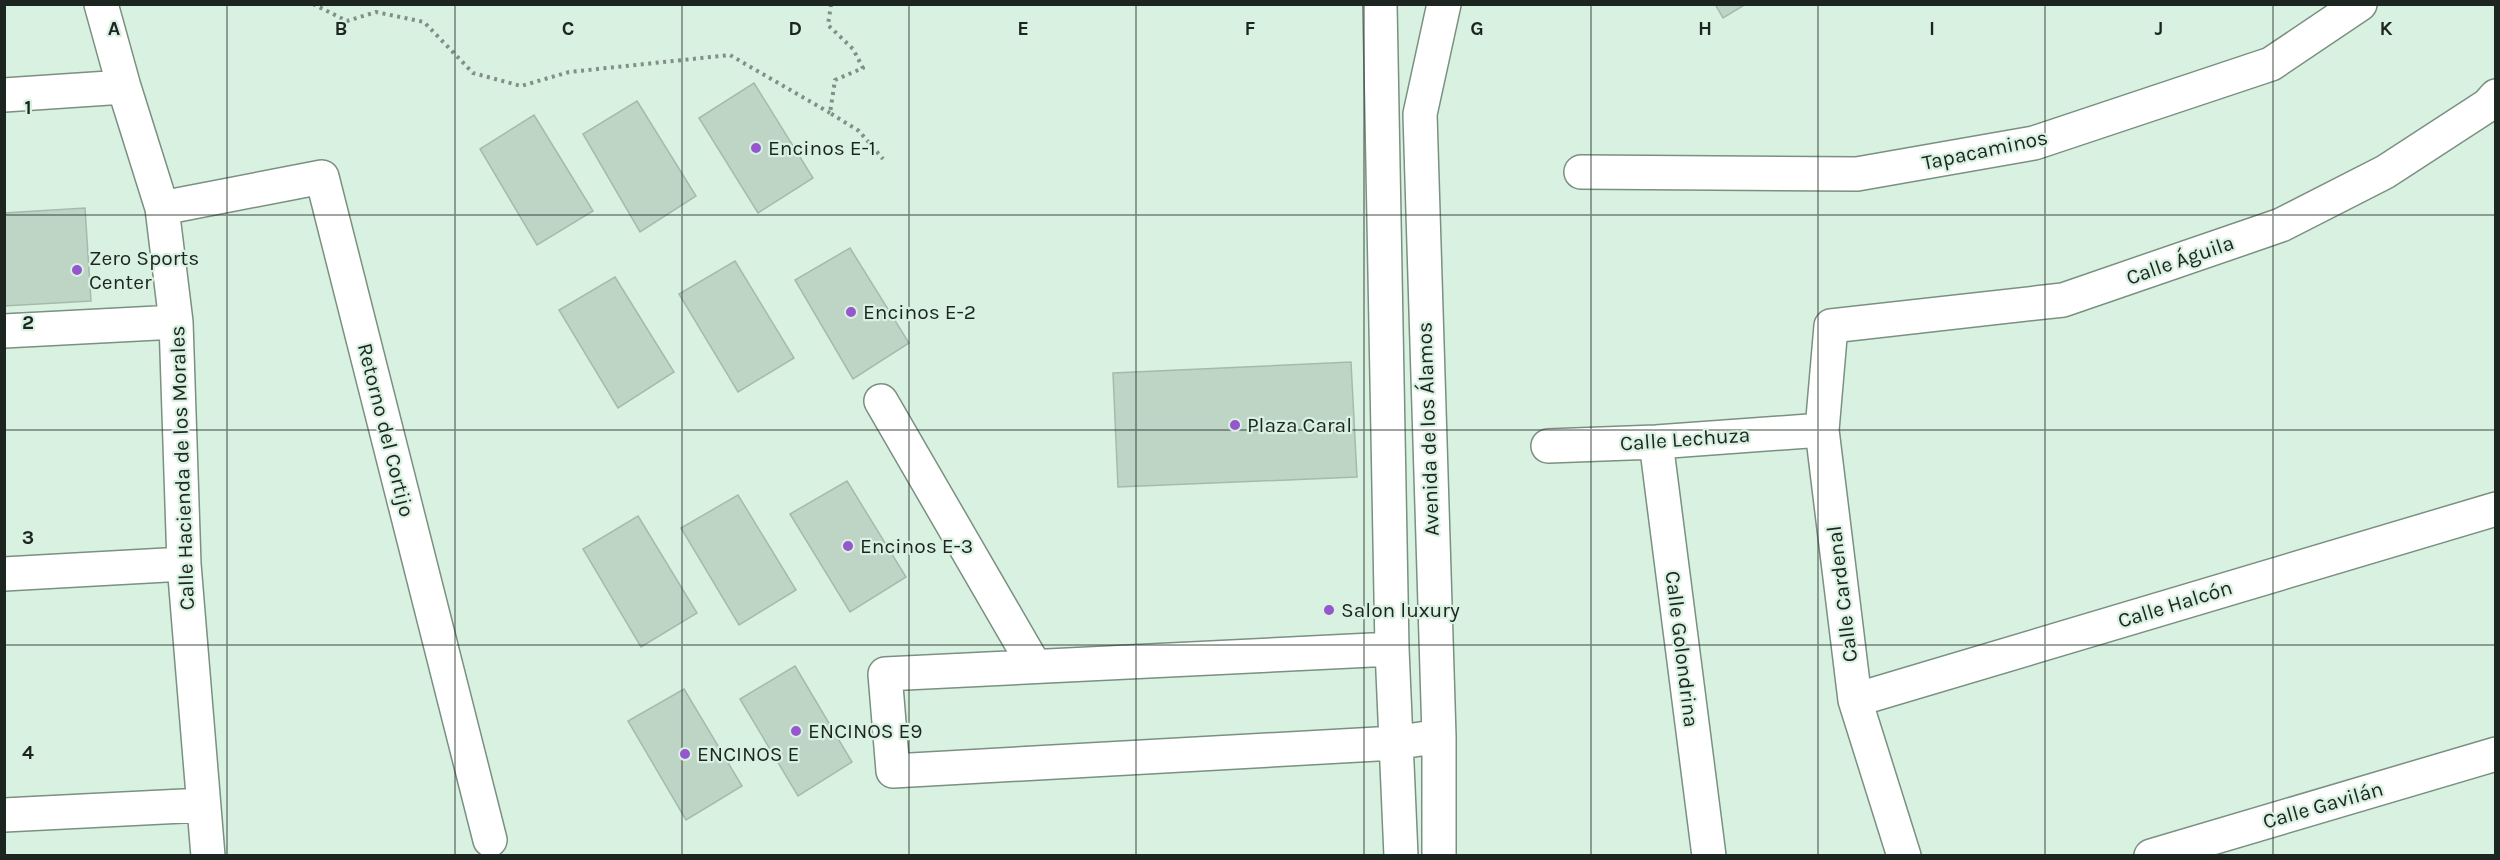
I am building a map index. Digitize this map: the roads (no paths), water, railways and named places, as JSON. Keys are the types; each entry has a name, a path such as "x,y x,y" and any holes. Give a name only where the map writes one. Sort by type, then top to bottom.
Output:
{"street":[{"name":"Calle Hacienda de los Morales","path":"101,4 162,208 176,322 184,564 208,855"},
{"name":"Avenida de los Álamos","path":"1380,4 1392,650 1401,855"},
{"name":"Avenida de los Álamos","path":"1439,855 1439,736 1420,114 1444,4"},
{"name":"Tapacaminos","path":"1581,172 1857,174 2034,143 2271,64 2360,4"},
{"path":"4,95 124,87"},
{"name":"Calle Águila","path":"1831,326 2063,300 2281,225 2385,172 2493,104"},
{"name":"Retorno del Cortijo","path":"162,208 322,177 490,840"},
{"path":"4,331 176,322"},
{"name":"Calle Cardenal","path":"1831,326 1822,430 1855,699 1904,855"},
{"path":"881,401 1034,665"},
{"name":"Calle Lechuza","path":"1548,446 1656,442 1822,430"},
{"name":"Calle Golondrina","path":"1656,442 1709,855"},
{"name":"Calle Halcón","path":"1855,699 2496,508"},
{"path":"4,574 184,564"},
{"path":"1392,650 1034,665 885,674 893,771 1395,743 1439,736"},
{"name":"Calle Gavilán","path":"2151,855 2496,754"},
{"path":"4,815 203,805"}],"place":[{"name":"Encinos E-1","path":"756,148"},
{"name":"Zero Sports Center","path":"77,270"},
{"name":"Encinos E-2","path":"851,312"},
{"name":"Plaza Caral","path":"1235,425"},
{"name":"Encinos E-3","path":"848,546"},
{"name":"Salon luxury","path":"1329,610"},
{"name":"ENCINOS E9","path":"796,731"},
{"name":"ENCINOS E","path":"685,754"}]}
